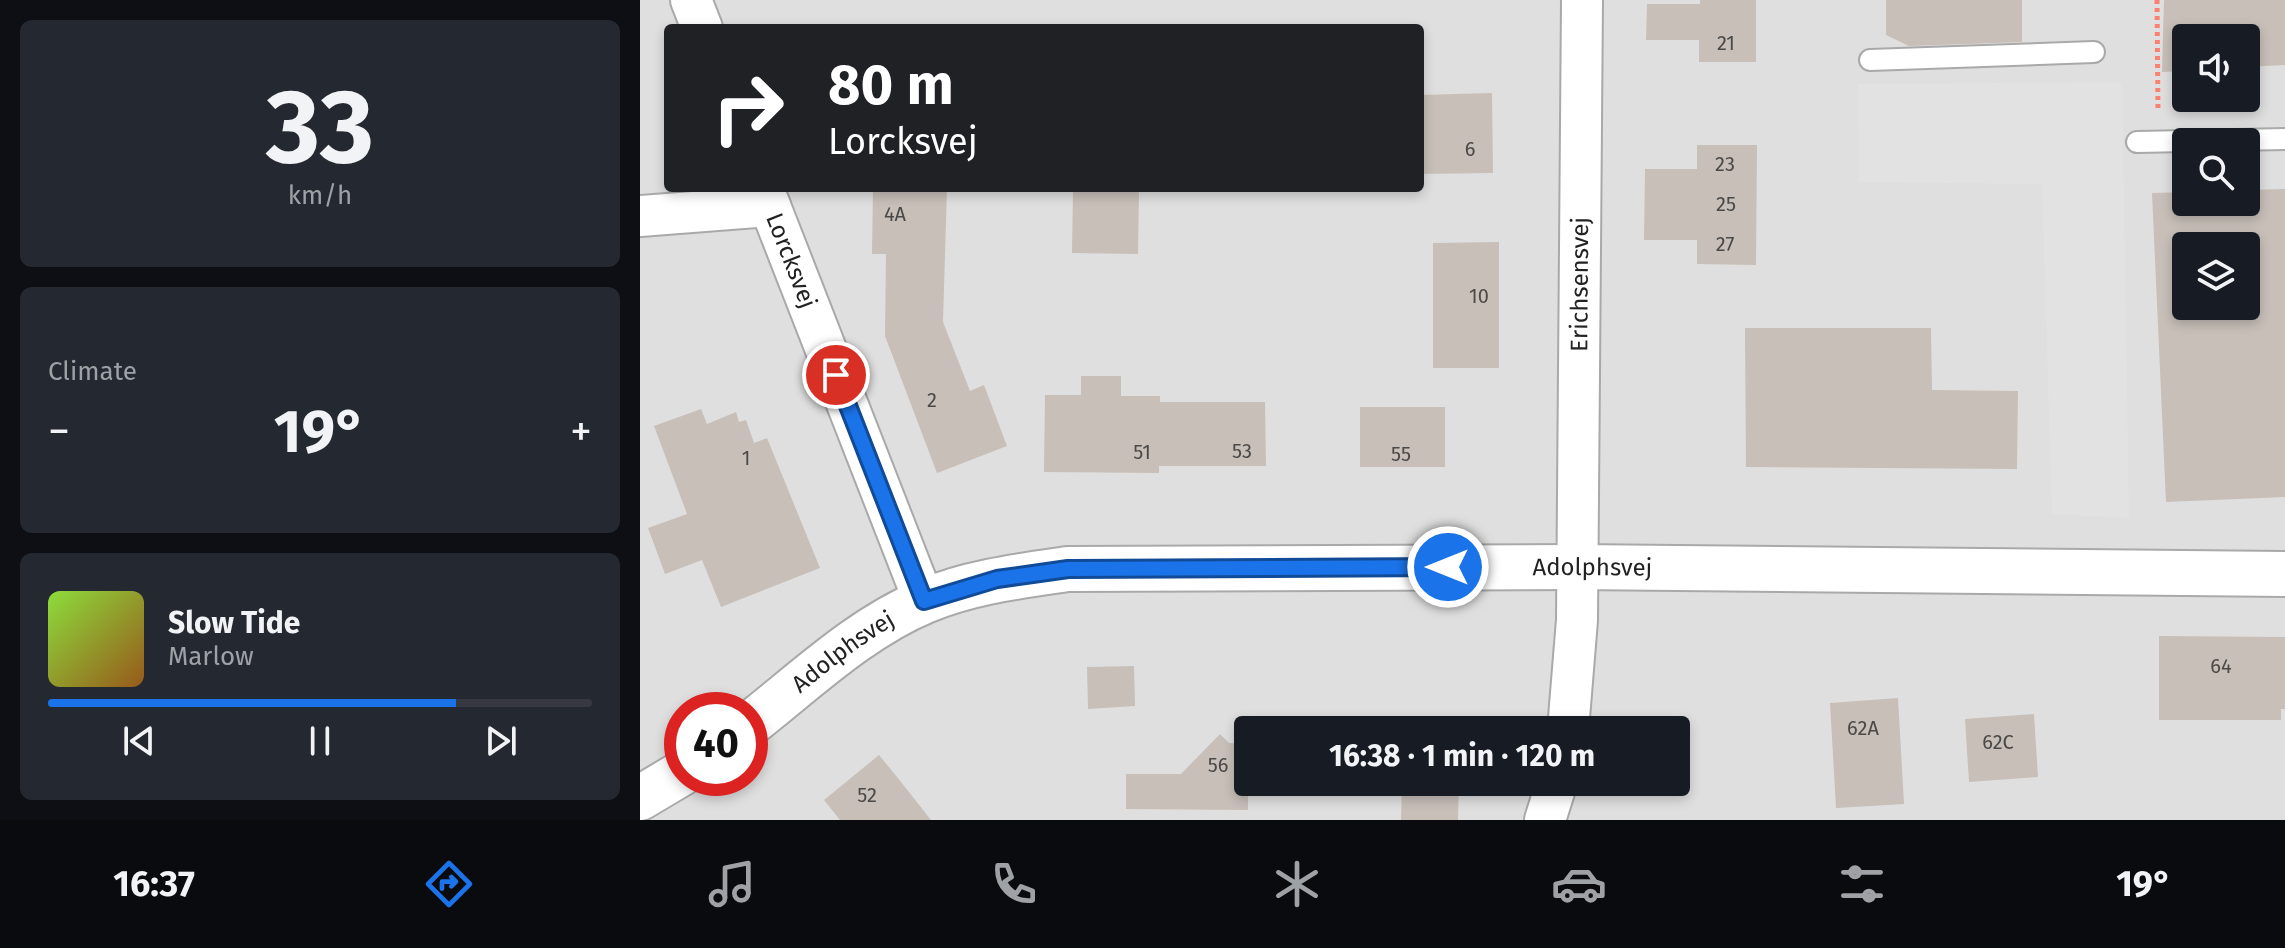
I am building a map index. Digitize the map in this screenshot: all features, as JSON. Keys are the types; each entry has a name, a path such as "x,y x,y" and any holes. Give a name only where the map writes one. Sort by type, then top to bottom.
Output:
{"street":[{"path":"691,0 700,24"},
{"name":"Erichsensvej","path":"1569,716 1577,620 1575,567 1582,0"},
{"path":"640,216 766,197"},
{"name":"Lorcksvej","path":"766,197 924,601"},
{"name":"Adolphsvej","path":"768,710 853,642 924,601 997,579 1068,569 1575,567 2285,574"},
{"path":"640,798 664,784"},
{"path":"1545,820 1553,796"}],"lane":[{"path":"1870,60 2094,52"},
{"path":"2137,142 2285,139"}],"path":[{"path":"2157,0 2159,142"}],"shaded area":[{"path":"640,0 2285,0 2285,820 640,820"},
{"path":"2122,82 2129,518 2052,514 2042,184 1859,182 1858,84"}],"building":[{"path":"1700,0 1756,0 1756,62 1699,62 1699,40 1646,40 1647,4 1700,4"},
{"path":"1886,0 2022,0 2022,42 1909,46 1886,35"},
{"path":"2164,0 2285,0 2285,65 2260,66 2260,24 2172,24 2172,72 2162,72"},
{"path":"1492,93 1493,173 1424,174 1424,95"},
{"path":"1697,145 1757,145 1756,265 1697,264 1697,240 1644,240 1645,169 1697,169"},
{"path":"2285,189 2285,497 2166,502 2152,193 2172,192 2172,216 2260,216 2260,190"},
{"path":"873,192 947,192 943,322 970,391 984,385 1007,446 937,473 885,336 886,254 872,254"},
{"path":"1073,192 1139,192 1138,254 1072,253"},
{"path":"1499,242 1499,368 1433,368 1433,243"},
{"path":"1745,328 1931,328 1932,390 2018,391 2017,469 1746,467"},
{"path":"1081,376 1121,376 1121,396 1160,396 1160,402 1265,402 1266,466 1159,466 1159,473 1044,472 1045,395 1081,395"},
{"path":"1360,407 1445,407 1445,467 1360,467"},
{"path":"701,409 707,424 736,412 739,422 746,420 754,443 767,438 820,568 721,607 702,560 665,574 648,528 687,514 654,426"},
{"path":"2159,636 2285,637 2285,709 2281,709 2281,720 2159,720"},
{"path":"1134,666 1135,706 1088,709 1087,667"},
{"path":"1898,698 1904,804 1836,808 1830,703"},
{"path":"2034,714 2038,777 1969,782 1965,719"},
{"path":"1220,734 1229,743 1234,743 1234,796 1248,796 1248,810 1126,809 1126,774 1181,774"},
{"path":"879,755 931,820 840,820 824,800"},
{"path":"1402,796 1459,796 1458,820 1401,820"}],"route":[{"path":"836,375 924,601 997,579 1068,569 1448,567"}]}
